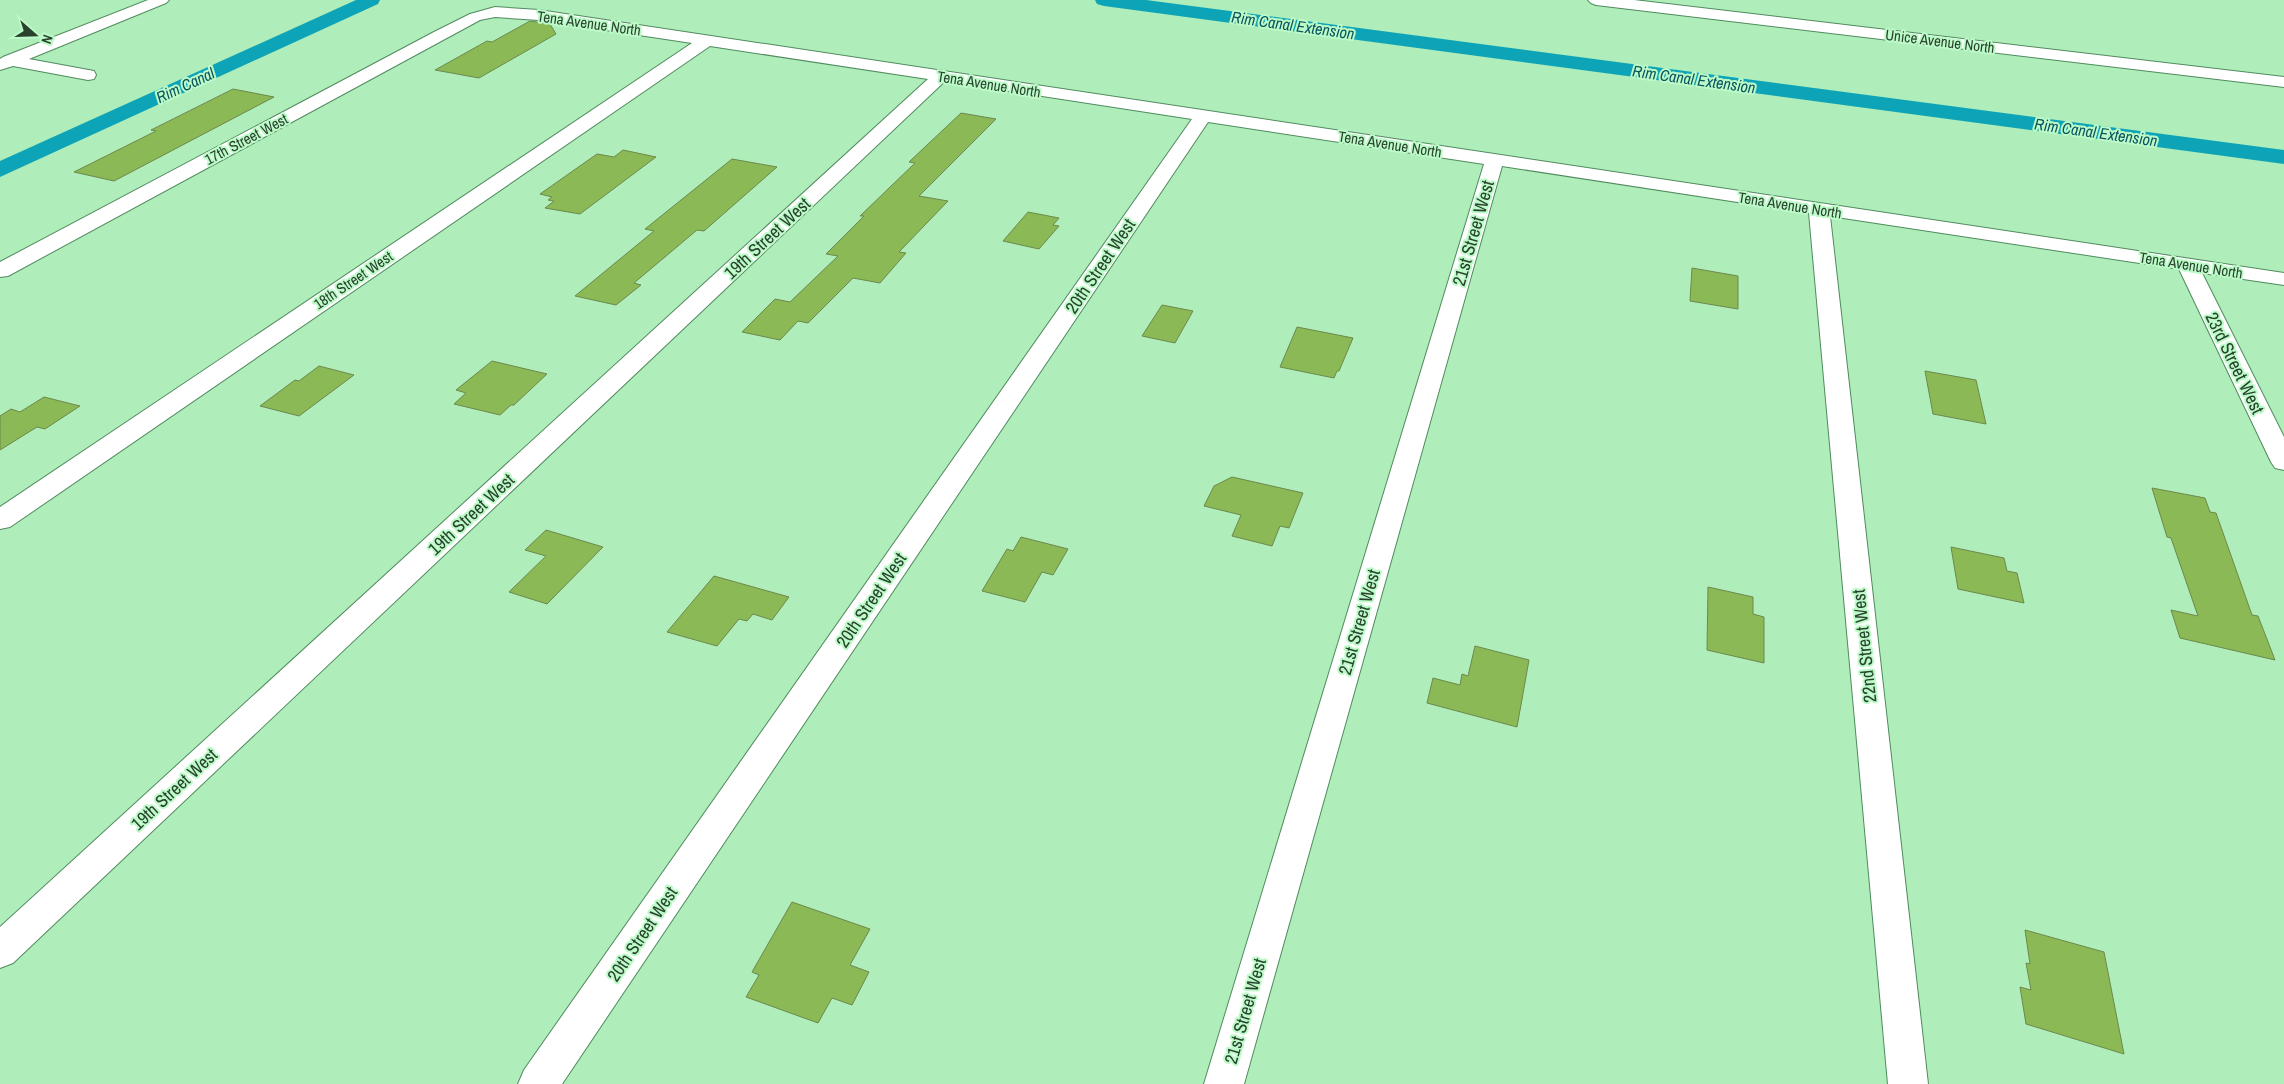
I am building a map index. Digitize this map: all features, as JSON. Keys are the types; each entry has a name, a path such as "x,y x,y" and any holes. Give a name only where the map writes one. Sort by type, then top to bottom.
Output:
{"street":[{"path":"4,61 161,0"},
{"name":"Unice Avenue North","path":"1596,0 2284,82"},
{"name":"Tena Avenue North","path":"495,12 539,15 2284,280"},
{"name":"17th Street West","path":"0,271 440,35 475,17 495,12"},
{"name":"18th Street West","path":"0,520 706,41"},
{"path":"4,61 88,76"},
{"name":"19th Street West","path":"0,951 941,76"},
{"name":"20th Street West","path":"538,1084 1203,116"},
{"name":"21st Street West","path":"1224,1084 1494,160"},
{"name":"22nd Street West","path":"1819,209 1908,1084"},
{"name":"23rd Street West","path":"2187,265 2284,462"}],"building":[{"path":"530,21 550,24 556,34 479,78 435,70 487,41 492,42"},
{"path":"233,89 274,97 114,181 74,172 156,131 151,130"},
{"path":"961,113 996,119 919,196 948,201 899,252 906,253 880,283 853,278 808,323 798,321 780,340 742,332 775,299 790,302 838,256 826,254 864,216 860,216 915,163 909,162"},
{"path":"623,150 656,157 580,214 545,208 554,201 548,200 552,197 540,194 597,154 614,157"},
{"path":"732,159 777,167 704,231 697,230 634,283 641,285 616,305 575,296 654,231 645,229"},
{"path":"1028,212 1059,218 1053,225 1059,226 1039,249 1003,241"},
{"path":"1692,268 1738,276 1738,309 1690,301"},
{"path":"1162,305 1193,311 1175,343 1142,336"},
{"path":"1297,327 1353,338 1339,371 1337,371 1334,378 1280,367"},
{"path":"492,361 547,374 514,405 511,405 500,415 454,404 466,393 456,390"},
{"path":"319,366 354,375 299,416 260,406 295,380 299,381"},
{"path":"1925,371 1976,380 1986,424 1933,414"},
{"path":"44,397 80,406 45,429 37,427 0,450 0,416 11,409 20,412"},
{"path":"1232,477 1303,493 1289,528 1280,526 1272,546 1232,536 1241,515 1204,506 1214,486"},
{"path":"2152,488 2205,498 2210,512 2216,513 2252,615 2258,616 2275,660 2180,638 2171,610 2198,616 2171,538 2167,537"},
{"path":"546,530 603,547 547,604 509,592 546,556 525,550"},
{"path":"1021,537 1068,549 1053,575 1042,572 1025,602 982,591 1007,549 1013,551"},
{"path":"1951,547 2004,558 2007,571 2017,573 2024,603 1958,589"},
{"path":"714,576 789,597 772,620 753,614 747,621 739,619 717,646 667,632"},
{"path":"1708,587 1753,597 1753,614 1764,617 1764,663 1707,650"},
{"path":"1475,646 1529,660 1517,727 1427,703 1433,678 1460,685 1462,674 1468,676"},
{"path":"792,902 870,929 850,965 869,972 852,1005 832,998 818,1023 746,997 759,975 752,972"},
{"path":"2025,930 2104,952 2124,1054 2026,1024 2020,987 2031,990 2026,963 2030,964"}],"waterway":[{"name":"Rim Canal","path":"0,170 371,0"},
{"name":"Rim Canal Extension","path":"1104,0 2284,157"}]}
